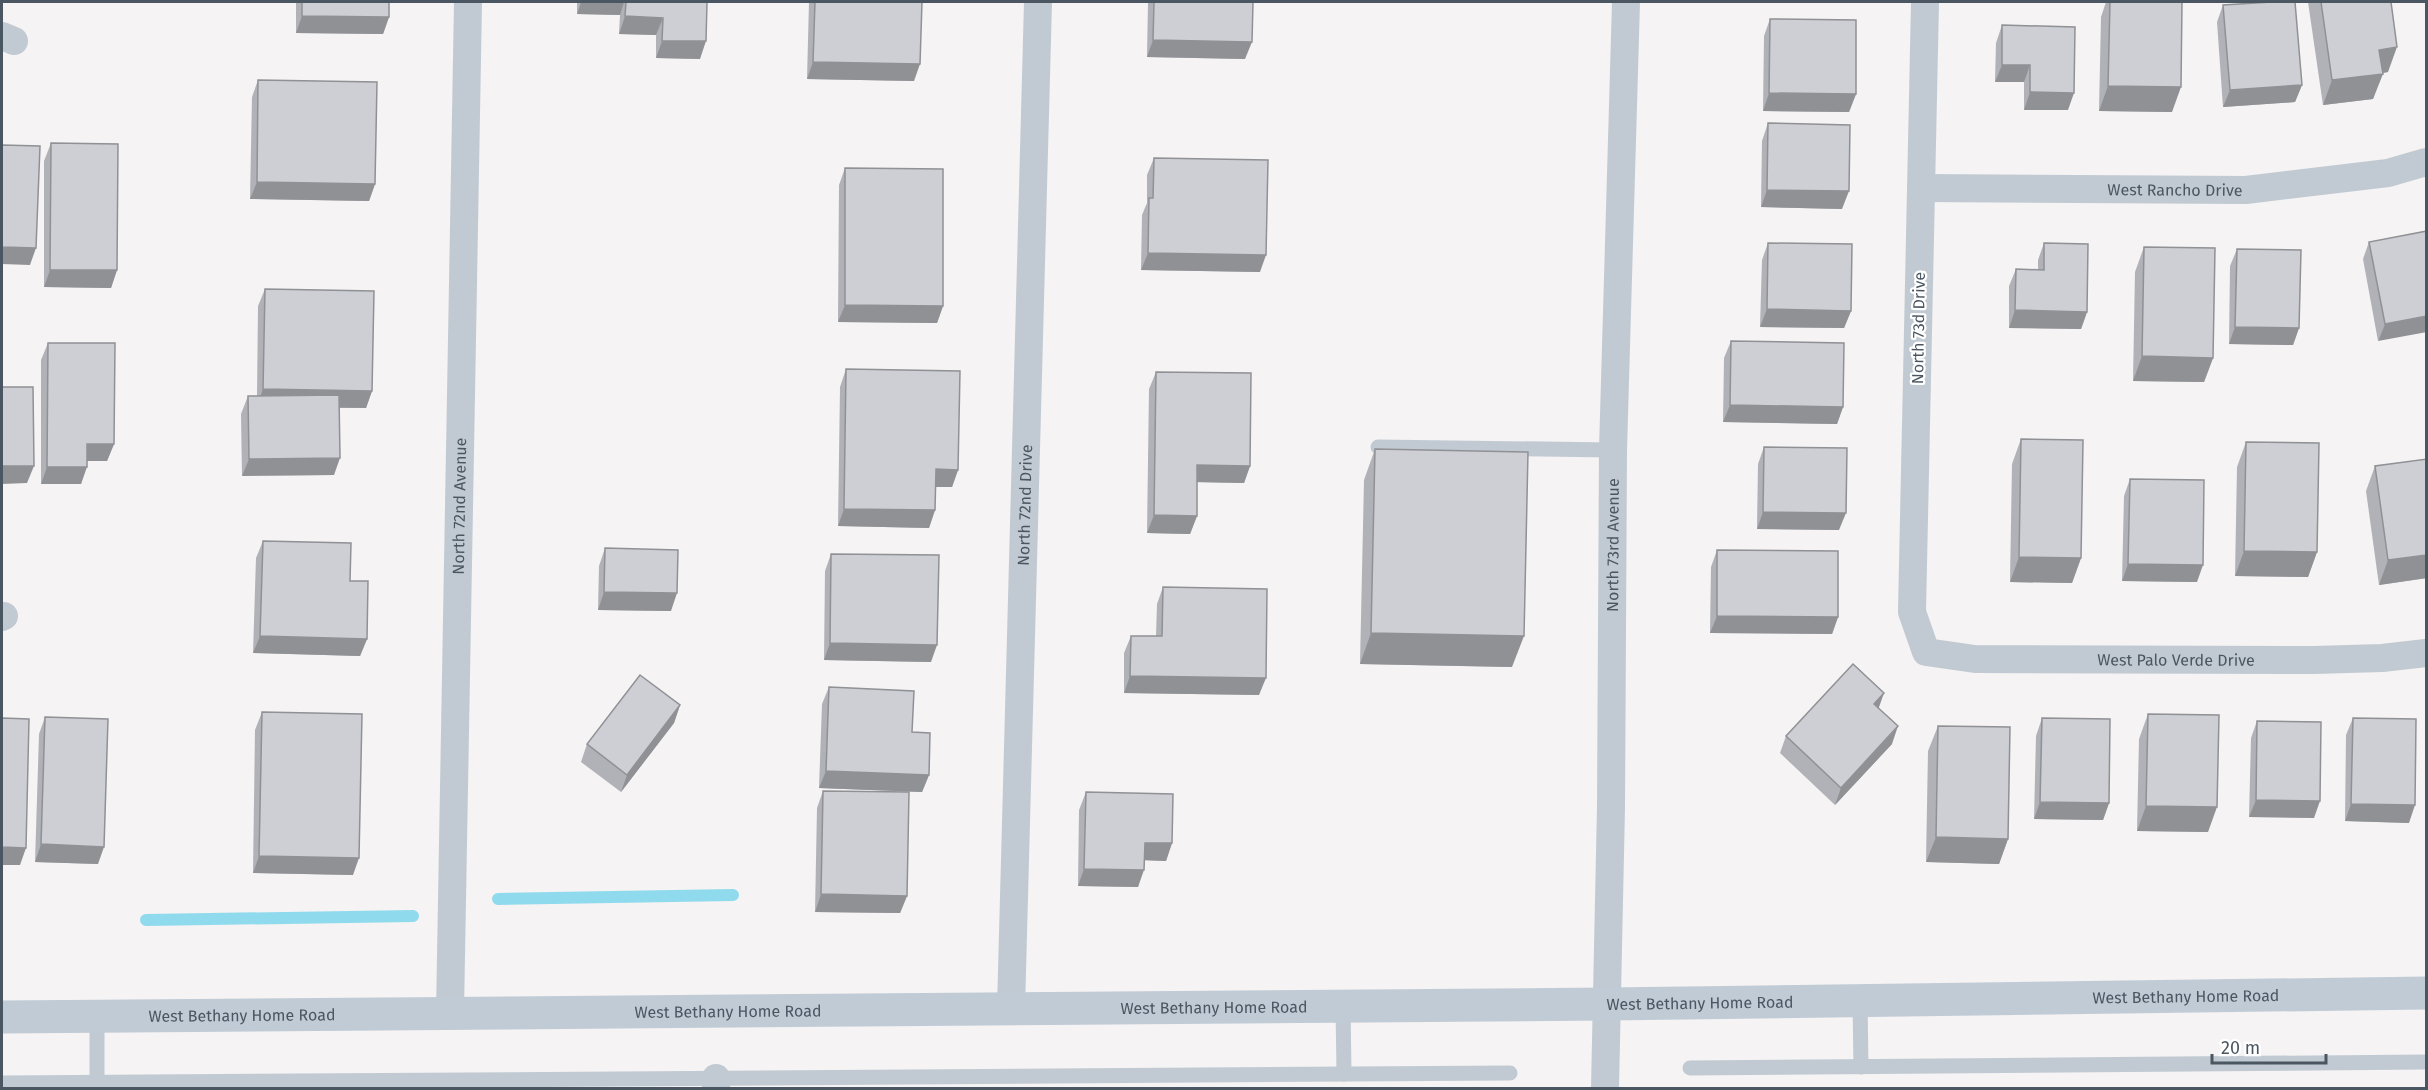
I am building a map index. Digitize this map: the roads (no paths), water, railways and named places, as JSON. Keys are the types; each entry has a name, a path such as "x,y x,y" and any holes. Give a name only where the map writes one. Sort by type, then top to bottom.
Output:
{"main road":[{"name":"West Bethany Home Road","path":"2,1017 1608,1004 2427,993"}],"street":[{"name":"North 72nd Avenue","path":"450,1012 468,2"},
{"name":"North 72nd Drive","path":"1011,1009 1038,2"},
{"name":"North 73rd Avenue","path":"1605,1089 1608,1004 1613,450 1626,2"},
{"name":"North 73d Drive","path":"1924,2 1912,612 1926,652"},
{"name":"West Rancho Drive","path":"1921,189 2246,190 2388,173 2427,162"},
{"name":"West Palo Verde Drive","path":"1926,652 1975,659 2302,660 2382,658 2427,653"}],"lane":[{"path":"1378,447 1613,450"},
{"path":"1860,1001 1861,1067"},
{"path":"1343,1005 1344,1074"},
{"path":"97,1016 97,1082"},
{"path":"1690,1068 2427,1062"},
{"path":"2,1083 716,1083 1510,1073"}],"waterway":[{"path":"498,899 733,895"},
{"path":"146,920 413,916"}]}
